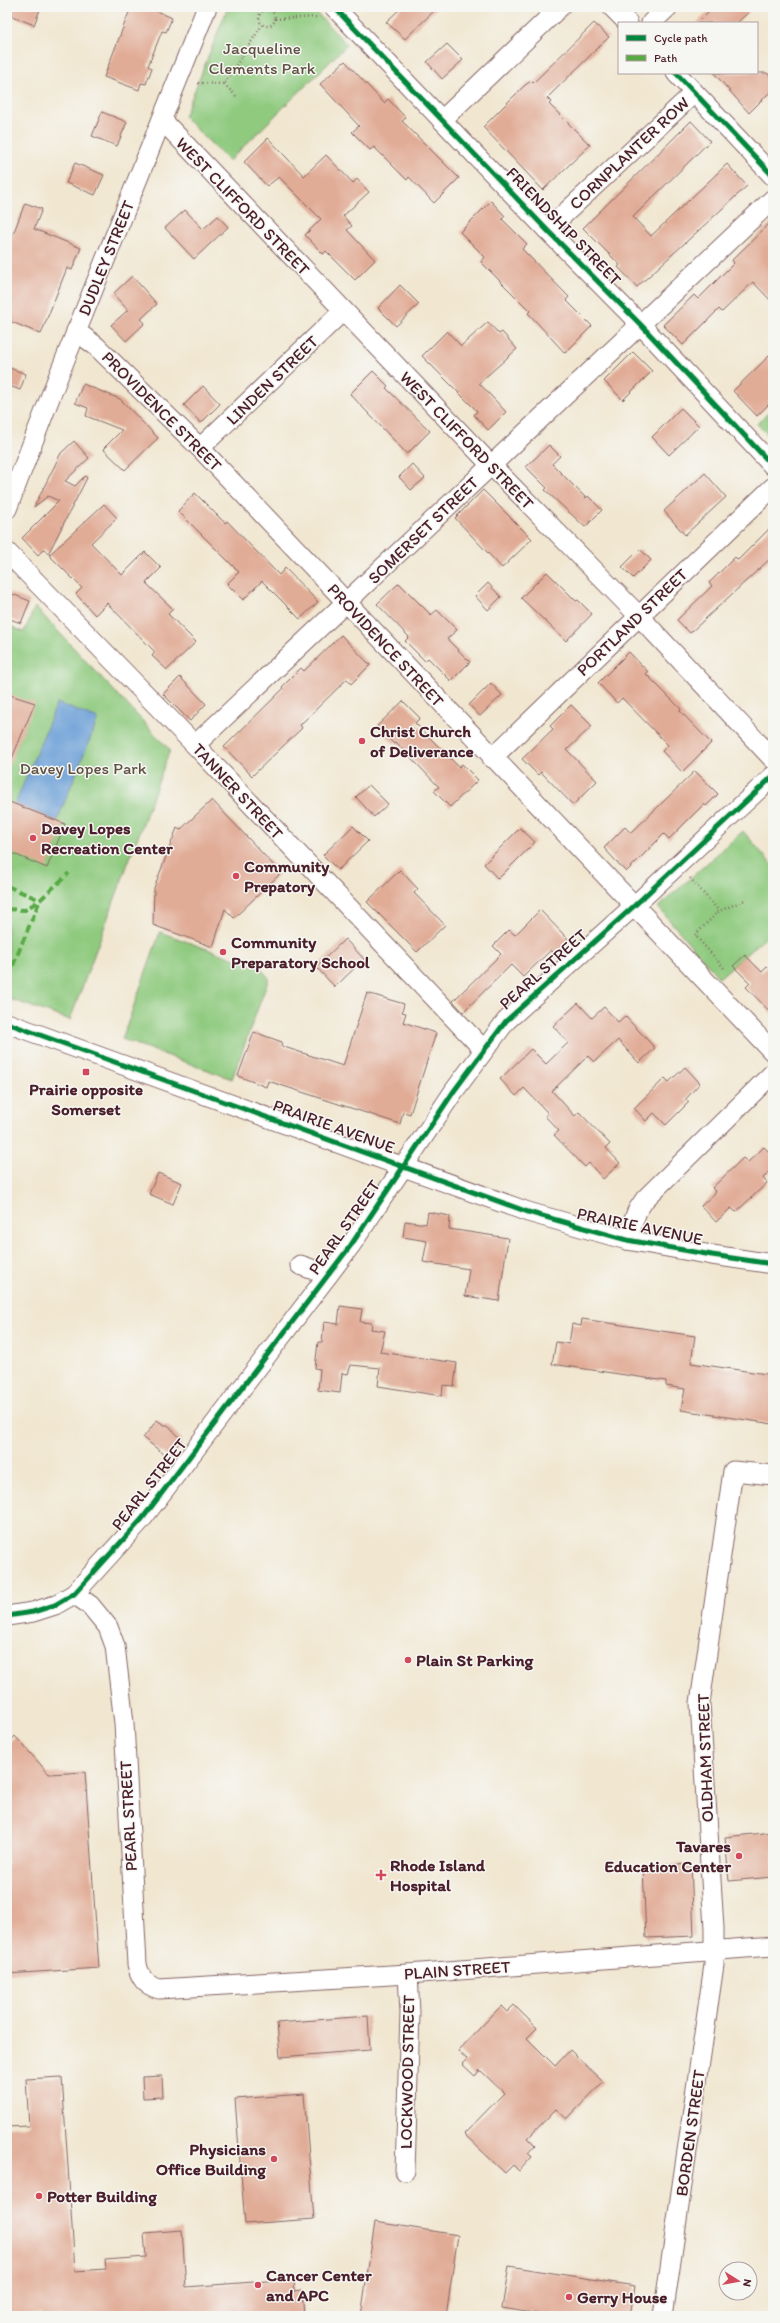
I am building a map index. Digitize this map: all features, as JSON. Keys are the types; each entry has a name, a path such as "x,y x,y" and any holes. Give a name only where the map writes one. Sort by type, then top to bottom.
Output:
{"street":[{"name":"DUDLEY STREET","path":"7,509 76,331 207,7"},
{"path":"442,120 560,7"},
{"path":"612,7 627,22"},
{"path":"652,22 668,7"},
{"name":"FRIENDSHIP STREET","path":"339,12 547,230 642,325 773,466"},
{"path":"677,74 773,176"},
{"name":"CORNPLANTER ROW","path":"547,230 694,93"},
{"name":"WEST CLIFFORD STREET","path":"162,120 491,465 639,616 773,759"},
{"name":"SOMERSET STREET","path":"195,745 347,603 491,465 642,325 773,199"},
{"name":"LINDEN STREET","path":"200,448 343,311"},
{"name":"PROVIDENCE STREET","path":"76,331 96,346 200,448 492,758 773,1052"},
{"name":"PORTLAND STREET","path":"492,758 773,487"},
{"name":"TANNER STREET","path":"7,552 195,745 483,1049"},
{"name":"PEARL STREET","path":"143,1981 137,1964 124,1723 115,1646 108,1627 90,1605 74,1594 142,1519 351,1245 483,1049 506,1021 634,906 773,776"},
{"name":"PRAIRIE AVENUE","path":"7,1023 528,1212 627,1240 712,1256 773,1264"},
{"path":"627,1240 637,1210 645,1199 773,1073"},
{"path":"300,1265 328,1275"},
{"name":"OLDHAM STREET","path":"713,1951 700,1703 733,1471 773,1475"},
{"path":"7,1616 33,1612 55,1605 74,1594"},
{"name":"PLAIN STREET","path":"143,1981 150,1986 159,1989 408,1974 773,1946"},
{"name":"BORDEN STREET","path":"663,2316 714,1965 713,1951"},
{"name":"LOCKWOOD STREET","path":"404,2171 410,2013 408,1974"}],"path":[{"path":"262,25 259,21 259,16 266,8 273,13 276,19"},
{"path":"262,25 270,26 276,19 339,12"},
{"path":"224,84 262,25"},
{"path":"198,82 224,84 238,98"},
{"path":"678,865 719,911"},
{"path":"724,968 695,935 719,911 745,900"}],"green space":[{"name":"Jacqueline Clements Park","path":"228,7 311,7 347,45 229,161 184,117"},
{"path":"773,408 773,440 757,424"},
{"name":"Davey Lopes Park","path":"35,607 170,750 70,1020 7,998 7,625 24,632"},
{"path":"743,831 773,866 773,931 719,978 658,907"},
{"path":"160,932 260,968 269,978 232,1079 122,1039"}],"water":[{"path":"57,703 98,719 57,821 15,804"}],"building":[{"path":"7,7 41,7 34,25 7,14"},
{"path":"131,7 148,7 172,18 166,32 162,31 148,66 152,68 146,84 141,83 139,90 104,77"},
{"path":"402,7 438,7 405,39 386,22"},
{"path":"713,7 754,7 738,22 698,22"},
{"path":"594,23 609,37 547,98 551,102 549,104 590,145 543,190 483,127 524,86 531,81 533,83"},
{"path":"447,44 463,60 442,79 427,62"},
{"path":"345,61 384,103 388,99 406,118 402,121 459,178 434,203 409,177 407,180 374,147 370,150 352,132 359,126 320,84"},
{"path":"767,73 773,79 773,89 749,113 715,74"},
{"path":"102,112 127,122 117,146 92,136"},
{"path":"691,121 710,141 633,217 651,236 727,164 747,186 637,287 618,267 620,265 583,228"},
{"path":"268,138 304,176 326,155 353,183 357,179 369,192 343,216 352,226 347,230 375,260 355,280 326,251 323,254 305,235 321,219 279,177 267,186 244,162"},
{"path":"75,163 104,175 95,195 66,183"},
{"path":"491,201 505,216 502,219 527,244 522,249 569,297 566,300 592,326 565,353 528,313 530,311 481,262 485,257 460,232"},
{"path":"25,203 42,209 34,229 81,248 72,270 67,268 41,334 7,320 7,250"},
{"path":"185,210 203,229 218,216 228,227 194,259 165,228"},
{"path":"773,220 773,303 753,282 722,312 719,309 683,345 663,325 694,295 698,299 734,263 732,260"},
{"path":"132,276 157,304 141,319 145,323 126,341 111,325 128,310 113,294"},
{"path":"400,285 419,304 396,326 378,308"},
{"path":"488,322 499,334 502,332 517,349 479,383 506,412 488,430 474,415 477,411 422,356 447,331 461,346"},
{"path":"633,352 652,371 623,400 604,381"},
{"path":"773,352 773,400 757,416 733,391"},
{"path":"7,367 26,374 20,390 7,385"},
{"path":"373,371 388,386 386,388 430,431 407,454 350,394"},
{"path":"83,384 120,399 158,438 125,470 103,449 122,430 86,416 88,408 75,403"},
{"path":"203,386 220,404 201,423 184,405"},
{"path":"681,408 699,426 669,455 652,437"},
{"path":"74,441 89,458 65,481 75,486 85,476 87,478 48,554 44,549 38,555 22,538 59,501 48,496 34,507 61,453"},
{"path":"549,445 560,456 552,464 586,498 588,496 602,510 585,527 545,490 547,488 526,467"},
{"path":"412,464 425,478 411,490 399,477"},
{"path":"705,473 726,497 685,535 664,511"},
{"path":"483,490 532,539 502,568 455,518"},
{"path":"195,493 225,523 227,521 279,575 285,568 318,602 300,619 262,581 243,600 227,584 239,572 178,511"},
{"path":"104,504 117,518 91,543 122,575 145,552 161,568 146,583 173,609 168,614 196,642 167,670 152,656 155,652 107,603 95,615 76,594 82,588 49,555"},
{"path":"773,525 773,556 690,633 677,620 712,586 709,583 735,557 738,560"},
{"path":"640,549 651,560 633,578 622,567"},
{"path":"547,572 576,601 578,600 592,614 566,641 521,598"},
{"path":"399,583 431,615 437,610 457,630 447,639 470,662 451,681 428,658 425,661 405,641 409,637 377,604"},
{"path":"488,583 501,597 488,610 475,596"},
{"path":"7,592 30,601 21,623 7,618"},
{"path":"341,635 370,665 351,684 347,679 300,725 302,728 252,776 224,747 283,689 282,687 301,668 304,671"},
{"path":"629,652 648,672 646,674 681,709 680,711 711,743 682,772 662,751 668,745 622,698 617,703 598,683"},
{"path":"180,677 206,704 190,721 163,694"},
{"path":"491,683 502,695 480,716 469,705"},
{"path":"7,694 35,703 7,770"},
{"path":"403,701 420,718 415,723 459,767 462,764 478,780 450,807 434,791 439,787 396,742 394,744 377,726"},
{"path":"571,705 592,726 567,750 597,781 573,805 541,772 538,775 522,759 553,729 550,726"},
{"path":"695,771 718,794 706,806 704,804 669,839 664,834 626,872 604,848 625,827 631,833"},
{"path":"369,785 388,804 374,817 356,797"},
{"name":"Community Prepatory","path":"212,800 281,873 234,918 225,909 213,947 153,925 154,888 177,828 180,830"},
{"name":"Davey Lopes Recreation Center","path":"7,801 65,824 47,868 7,851"},
{"path":"353,826 368,841 338,870 323,855"},
{"path":"520,828 535,842 498,879 484,864"},
{"path":"400,870 418,889 414,893 445,925 417,952 367,902"},
{"path":"540,910 569,940 555,954 551,950 523,977 511,965 463,1012 453,1001 501,954 493,946 509,930 515,935"},
{"path":"345,939 364,959 335,987 316,967"},
{"path":"745,955 762,972 773,961 773,1015 746,987 750,983 733,966"},
{"path":"367,993 404,1004 402,1012 406,1013 403,1022 436,1033 410,1114 403,1112 400,1124 268,1081 266,1087 238,1076 254,1032 282,1042 281,1046 343,1066"},
{"path":"578,1003 592,1018 604,1007 618,1022 625,1016 655,1048 639,1063 618,1040 594,1062 588,1056 552,1091 575,1116 579,1112 610,1144 606,1148 620,1163 603,1179 589,1163 585,1167 554,1135 559,1131 545,1116 548,1113 524,1088 516,1096 500,1079 531,1049 546,1064 568,1043 553,1026"},
{"path":"685,1067 700,1083 685,1100 689,1102 666,1125 654,1113 646,1121 634,1108 665,1078 669,1082"},
{"path":"764,1147 773,1156 773,1168 763,1178 767,1183 736,1212 731,1208 716,1222 701,1206 716,1192 712,1188 743,1158 748,1162"},
{"path":"158,1173 182,1183 173,1204 149,1194"},
{"path":"428,1212 450,1216 449,1229 508,1238 499,1301 465,1296 469,1269 423,1262 427,1241 403,1237 405,1221 426,1224"},
{"path":"340,1306 362,1309 360,1322 372,1323 371,1329 385,1331 380,1352 457,1363 454,1386 443,1385 442,1396 378,1386 380,1368 351,1365 348,1374 342,1373 340,1393 318,1390 320,1369 315,1368 318,1342 322,1342 324,1322 338,1324"},
{"path":"582,1319 695,1336 691,1363 773,1375 773,1424 681,1410 685,1389 666,1386 666,1381 552,1364 556,1342 569,1344 572,1324 581,1326"},
{"path":"157,1420 164,1425 168,1425 182,1440 168,1457 143,1438"},
{"path":"15,1736 49,1774 85,1772 99,1968 7,1974 7,1745"},
{"path":"773,1832 773,1877 729,1881 725,1837"},
{"path":"691,1864 694,1936 646,1938 643,1866"},
{"path":"514,2005 537,2028 527,2038 555,2066 570,2050 603,2082 567,2119 556,2109 528,2138 535,2145 528,2153 532,2157 519,2171 513,2165 505,2173 464,2134 504,2093 480,2070 475,2076 462,2064 467,2059 458,2051 501,2006 507,2012"},
{"path":"368,2016 370,2050 280,2057 277,2023"},
{"path":"162,2076 163,2097 143,2098 142,2077"},
{"path":"62,2077 75,2271 106,2269 105,2260 146,2257 144,2233 182,2230 186,2287 294,2279 295,2291 302,2290 304,2316 41,2316 41,2313 7,2315 7,2127 29,2126 26,2079"},
{"name":"Physicians Office Building","path":"304,2094 314,2219 245,2224 235,2099"},
{"path":"375,2222 458,2235 446,2316 361,2316"},
{"name":"Gerry House","path":"509,2266 635,2286 630,2316 551,2316 502,2308"}],"marked path":[{"path":"7,909 25,910 40,900 69,873"},
{"path":"7,886 40,900"},
{"path":"7,975 9,975 40,900"}],"cycle path":[{"path":"334,7 547,230 641,325 773,466"},
{"path":"677,74 773,176"},
{"path":"7,1616 33,1612 55,1605 74,1594 142,1519 351,1245 454,1091 506,1021 634,906 773,776"},
{"path":"7,1023 528,1212 627,1240 773,1264"}],"place":[{"name":"Christ Church of Deliverance","path":"362,741"},
{"name":"Davey Lopes Recreation Center","path":"33,838"},
{"name":"Community Prepatory","path":"236,876"},
{"name":"Community Preparatory School","path":"223,952"},
{"name":"Prairie opposite Somerset","path":"86,1072"},
{"name":"Plain St Parking","path":"408,1660"},
{"name":"Tavares Education Center","path":"739,1856"},
{"name":"Rhode Island Hospital","path":"381,1875"},
{"name":"Physicians Office Building","path":"274,2159"},
{"name":"Potter Building","path":"39,2196"},
{"name":"Cancer Center and APC","path":"258,2285"},
{"name":"Gerry House","path":"569,2297"}]}
